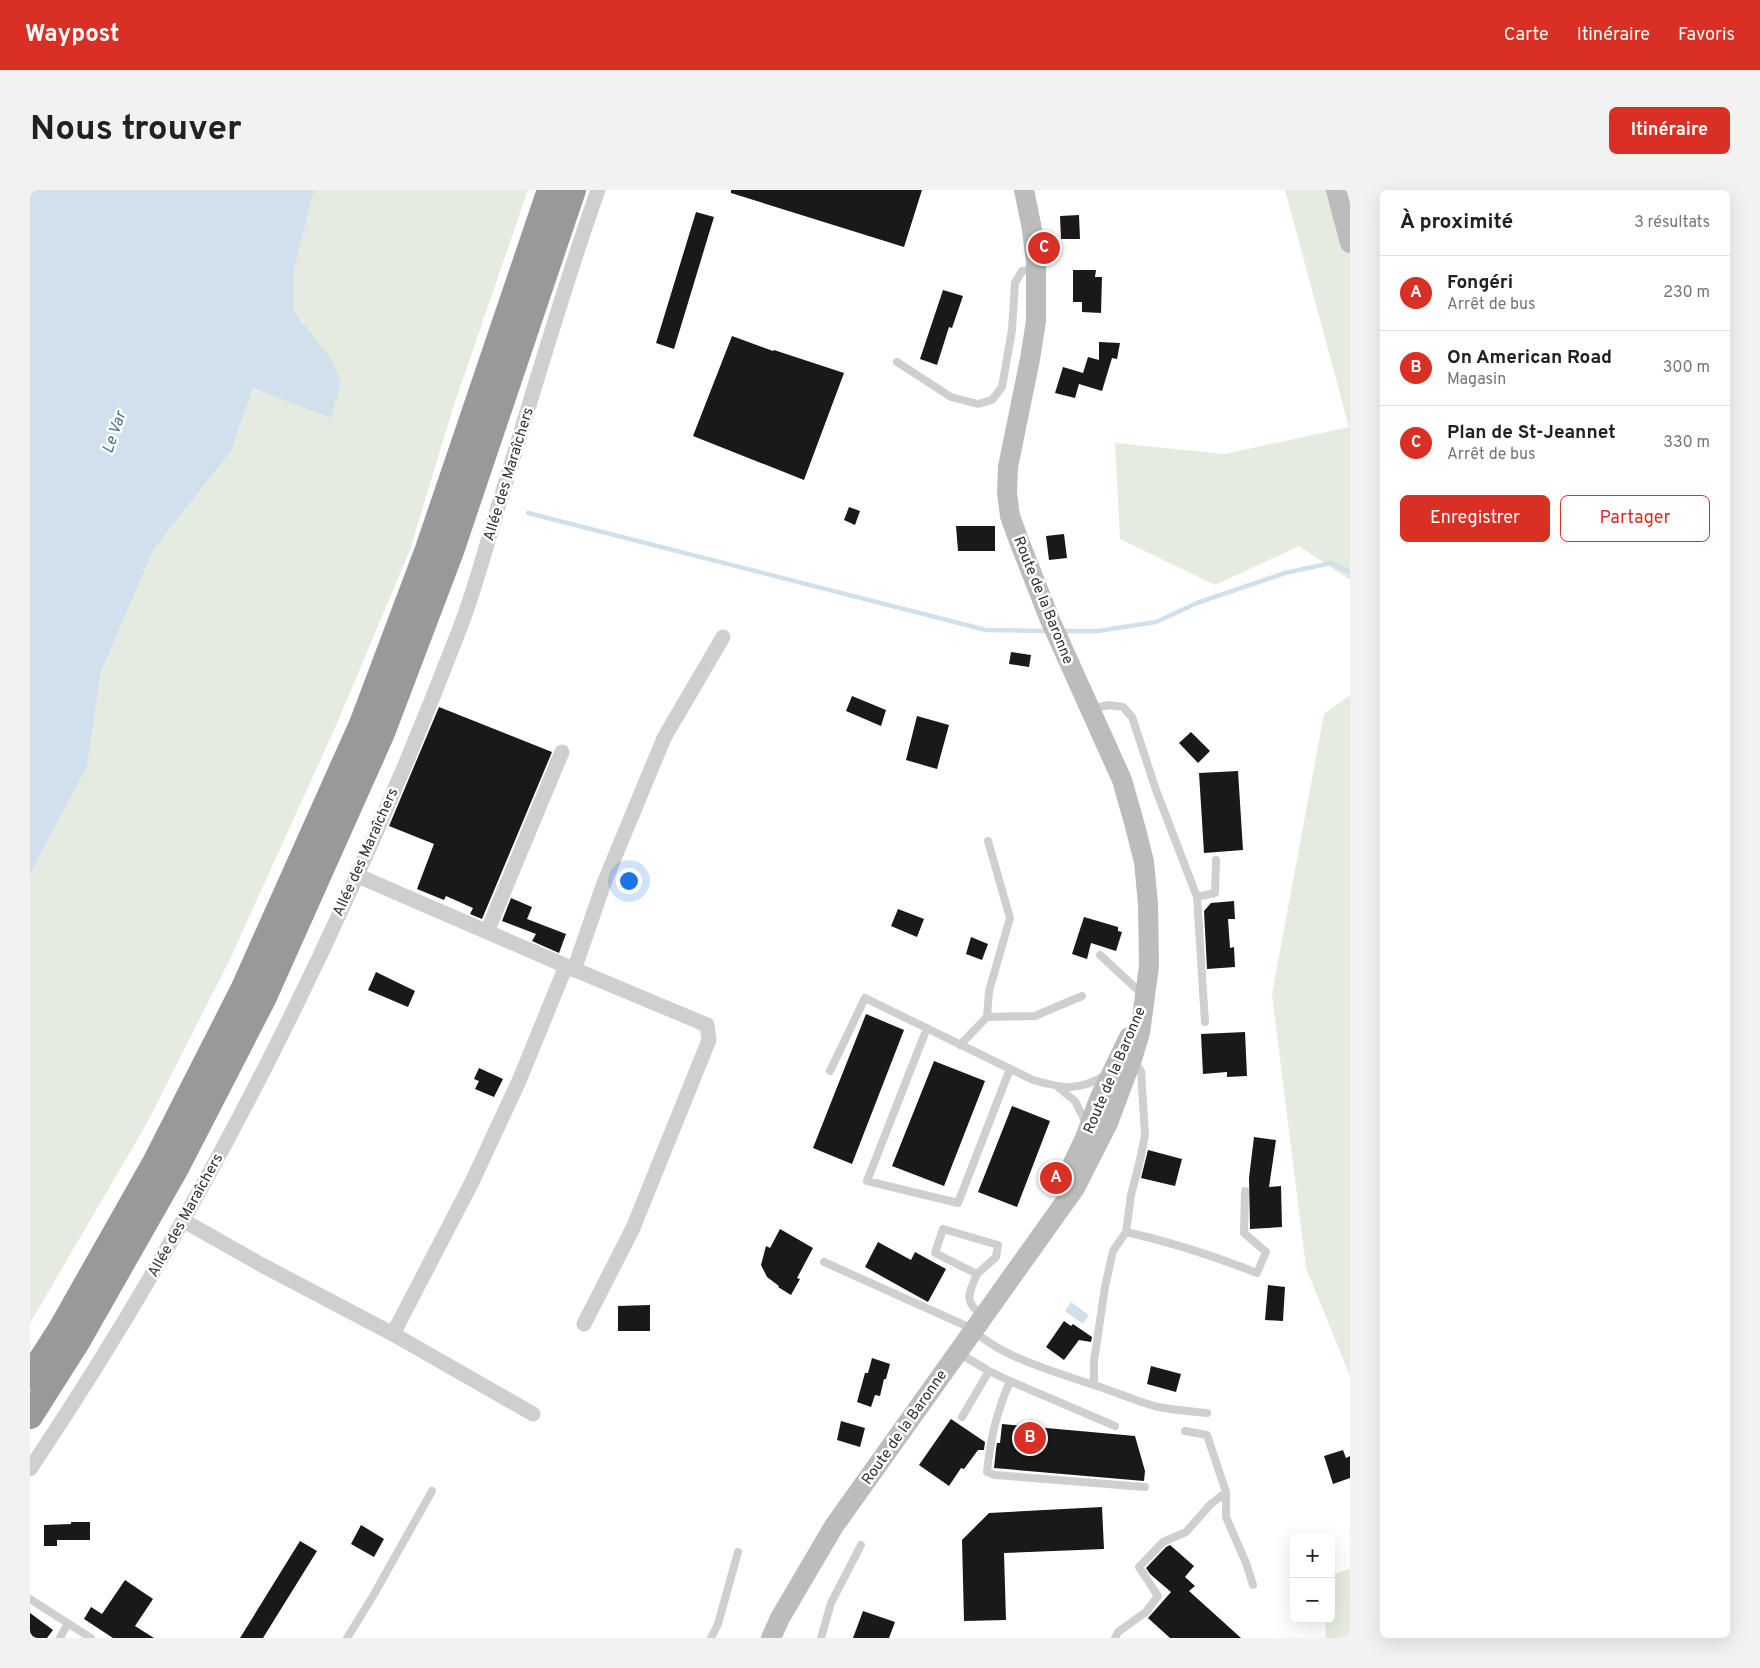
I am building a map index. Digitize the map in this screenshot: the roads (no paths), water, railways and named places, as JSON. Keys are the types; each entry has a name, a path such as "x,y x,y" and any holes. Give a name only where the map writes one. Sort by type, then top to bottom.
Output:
{"highway":[{"path":"30,1377 66,1320 173,1128 243,990 362,724 428,549 550,190"},
{"path":"30,1416 78,1342 180,1160 264,997 378,742 450,554 573,190"}],"main road":[{"name":"Route de la Baronne","path":"771,1638 780,1618 834,1526 1048,1223 1075,1188 1108,1123 1140,1033 1149,966 1148,904 1144,862 1135,826 1122,780 1050,620 1010,516 1007,493 1008,467 1036,321 1036,269 1031,224 1024,190"},
{"path":"1336,190 1350,243"},
{"name":"Route de la Baronne","path":"1048,1223 1085,1138 1100,1097 1132,1031 1145,996"}],"street":[{"name":"Allée des Maraîchers","path":"30,1469 77,1398 184,1221 294,1012 382,819 462,625 598,190"},
{"path":"393,1334 472,1182 570,968 664,738 723,637"},
{"path":"487,932 562,752"},
{"path":"356,875 707,1025 709,1040 633,1228 584,1324"},
{"path":"184,1221 260,1264 393,1334 533,1414"}],"lane":[{"path":"897,362 951,397 978,404 992,400 1002,387 1012,330 1015,283 1022,271 1036,269"},
{"path":"1091,709 1122,706 1132,717 1156,790 1197,897 1205,1022"},
{"path":"960,1045 987,1017 989,991 1010,918 988,841"},
{"path":"1197,897 1215,893 1216,860"},
{"path":"1100,955 1145,996"},
{"path":"987,1017 1035,1016 1082,996"},
{"path":"830,1071 865,998 1033,1080 1059,1088 1077,1088 1093,1093 1103,1101 1108,1123"},
{"path":"927,1028 867,1181 958,1203 1010,1069"},
{"path":"1094,1385 1094,1361 1107,1278 1113,1251 1126,1232 1131,1196 1144,1135 1141,1071 1132,1059"},
{"path":"1077,1088 1091,1083 1112,1070"},
{"path":"1059,1088 1075,1101 1086,1122 1085,1138"},
{"path":"1126,1232 1155,1238 1207,1254 1257,1273 1266,1252 1244,1233 1245,1191"},
{"path":"977,1274 935,1253 943,1229 998,1245 996,1257 977,1274 968,1295 982,1339 1002,1350 1050,1370 1152,1405 1175,1410 1207,1413"},
{"path":"824,1262 978,1322"},
{"path":"957,1352 1010,1381 1115,1426"},
{"path":"962,1417 989,1371"},
{"path":"1010,1381 997,1411 987,1472 995,1475 1145,1487"},
{"path":"1185,1431 1207,1434 1226,1492 1226,1517 1246,1563 1252,1585"},
{"path":"347,1638 432,1491"},
{"path":"1115,1638 1118,1632 1146,1612 1158,1596 1139,1567 1163,1542 1186,1532 1210,1505 1226,1492"},
{"path":"821,1638 831,1603 861,1546"},
{"path":"711,1638 718,1624 738,1552"},
{"path":"30,1598 91,1638"},
{"path":"60,1638 68,1623"}],"water":[{"name":"Le Var","path":"30,190 315,190 293,275 294,311 331,359 341,382 331,418 253,388 231,451 154,549 101,672 87,767 30,874"},
{"path":"1071,1302 1089,1315 1083,1324 1065,1311"}],"waterway":[{"path":"528,513 986,630 1049,631"},
{"path":"1062,631 1098,631 1156,622 1197,603 1285,573 1331,563 1350,572"}],"place":[{"name":"Plan de St-Jeannet","path":"1044,248"},
{"name":"Fongéri","path":"1056,1178"},
{"name":"On American Road","path":"1030,1438"}]}
